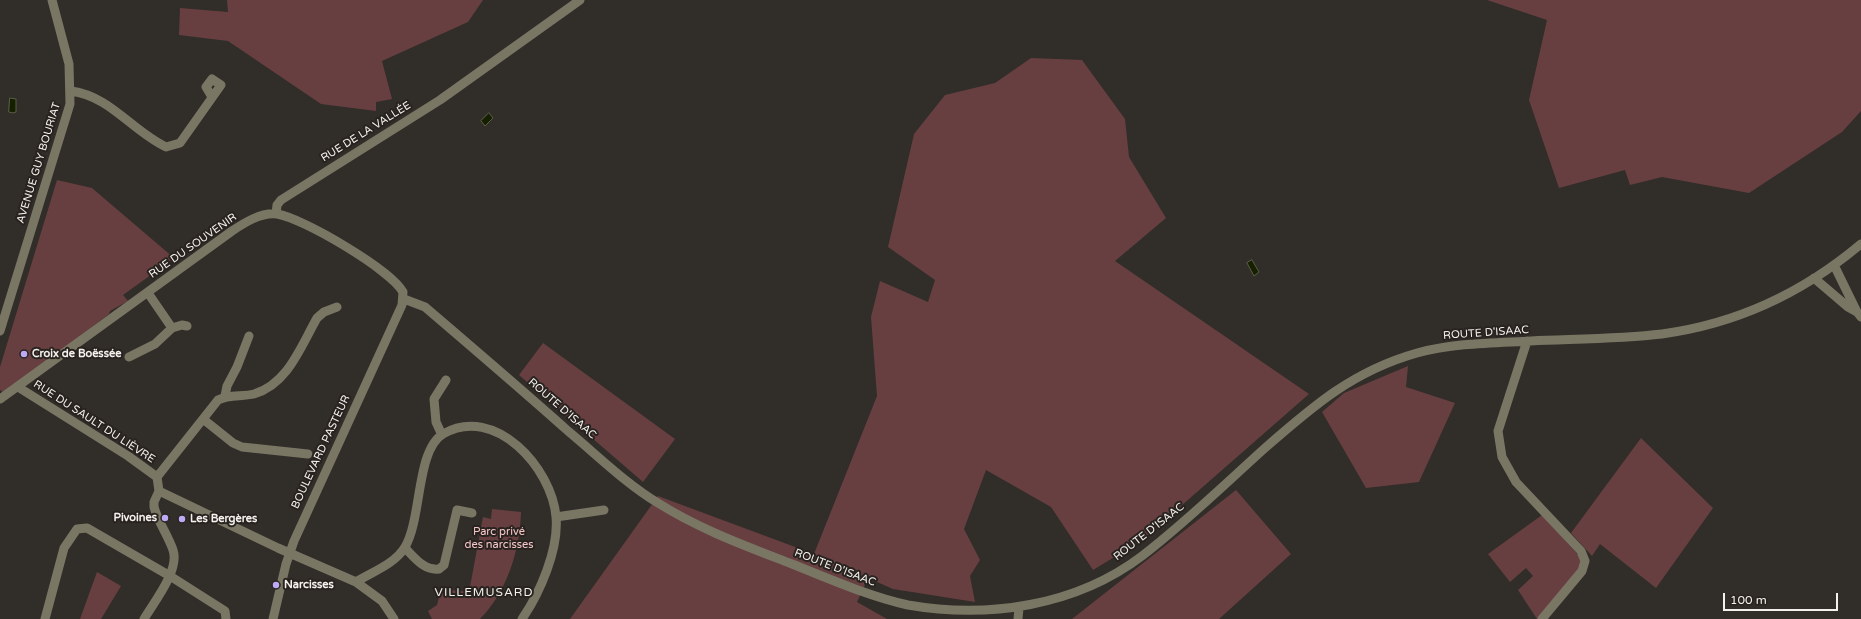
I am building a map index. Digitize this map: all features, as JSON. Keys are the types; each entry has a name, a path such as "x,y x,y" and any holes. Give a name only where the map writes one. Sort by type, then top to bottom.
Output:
{"street":[{"name":"AVENUE GUY BOURIAT","path":"0,331 68,111 71,92 67,53 52,0"},
{"name":"RUE DE LA VALLÉE","path":"276,214 277,206 281,200 288,195 402,124 475,76 580,0"},
{"path":"71,92 96,99 112,107 156,142 166,147 180,143 212,97"},
{"name":"RUE DU SOUVENIR","path":"0,399 244,224 258,217 276,214 292,218 313,228 366,261 394,281 403,292 404,299"},
{"name":"ROUTE D'ISAAC","path":"404,299 425,307 611,467 657,503 684,518 781,560 865,593 894,602 932,610 970,613 998,612 1061,598 1093,585 1124,568 1143,555 1189,517 1311,408 1356,378 1396,360 1443,347 1469,344 1657,334 1707,325 1753,310 1814,278 1861,244"},
{"path":"1834,265 1859,315"},
{"path":"1814,278 1859,315"},
{"path":"148,292 172,328"},
{"name":"BOULEVARD PASTEUR","path":"273,619 290,553 314,494 404,299"},
{"path":"144,619 170,576 175,559 173,550 154,508 154,502 159,491 157,477 218,400 225,396 252,394 277,383 285,374 317,318 324,312 337,307"},
{"path":"129,357 155,344 172,328 182,325 187,326"},
{"path":"225,396 227,386 237,367 249,336"},
{"path":"1527,341 1498,431 1502,457 1516,482 1581,551 1585,561 1582,571 1542,619"},
{"path":"442,435 436,422 434,399 446,380"},
{"name":"RUE DU SAULT DU LIÈVRE","path":"18,387 122,452 157,477"},
{"path":"203,419 233,443 242,447 308,454"},
{"path":"356,582 397,557 405,548 413,530 425,463 431,447 442,435 468,426 480,427 495,431 512,442 527,455 547,483 556,517 552,551 545,574 536,596 522,619"},
{"path":"159,491 290,553 356,582 382,601 394,619"},
{"path":"405,548 416,560 428,568 439,569 444,565 457,510 472,513"},
{"path":"556,517 604,510"},
{"path":"45,619 64,548 77,529 87,528 170,576 226,611 226,619"},
{"path":"1018,619 1019,608"}],"green space":[{"path":"227,0 483,0 468,22 382,61 392,99 376,102 376,111 321,104 228,41 179,35 180,8 228,12"},
{"path":"1487,0 1861,0 1861,111 1842,132 1749,193 1662,177 1630,185 1625,170 1559,188 1529,100 1547,20"},
{"path":"1031,58 1082,60 1125,119 1129,157 1166,218 1115,261 1309,394 1141,541 1093,570 1051,507 986,470 964,529 980,560 970,576 975,602 893,589 868,578 857,602 887,619 570,619 658,496 814,554 877,396 871,317 880,281 928,302 935,280 888,247 914,134 945,95 995,83"},
{"path":"57,180 92,188 174,258 165,265 161,264 156,268 155,272 123,295 128,301 110,311 109,314 4,393 0,390 0,367"},
{"path":"543,343 675,439 643,482 519,375"},
{"path":"1408,366 1406,387 1455,403 1419,482 1366,488 1322,412 1344,393"},
{"path":"1641,438 1713,508 1656,588 1600,544 1592,556 1571,533"},
{"path":"1236,490 1291,554 1219,619 1072,619"},
{"name":"Parc privé des narcisses","path":"492,509 521,512 515,555 505,583 498,596 480,619 432,619 428,611 437,605 441,589 469,592 483,517 491,519"},
{"path":"1542,515 1581,558 1581,567 1540,619 1537,619 1518,590 1533,576 1526,568 1510,582 1488,554"},
{"path":"97,572 121,586 101,619 80,619"}],"shaded area":[{"path":"10,98 16,99 16,112 13,113 9,112"},
{"path":"489,113 493,118 485,126 481,121"},
{"path":"1252,260 1259,272 1254,276 1247,263"}],"place":[{"name":"Croix de Boëssée","path":"24,354"},
{"name":"Pivoines","path":"165,518"},
{"name":"Les Bergères","path":"182,519"},
{"name":"Narcisses","path":"276,585"}],"district":[{"name":"VILLEMUSARD","path":"484,593"}]}
